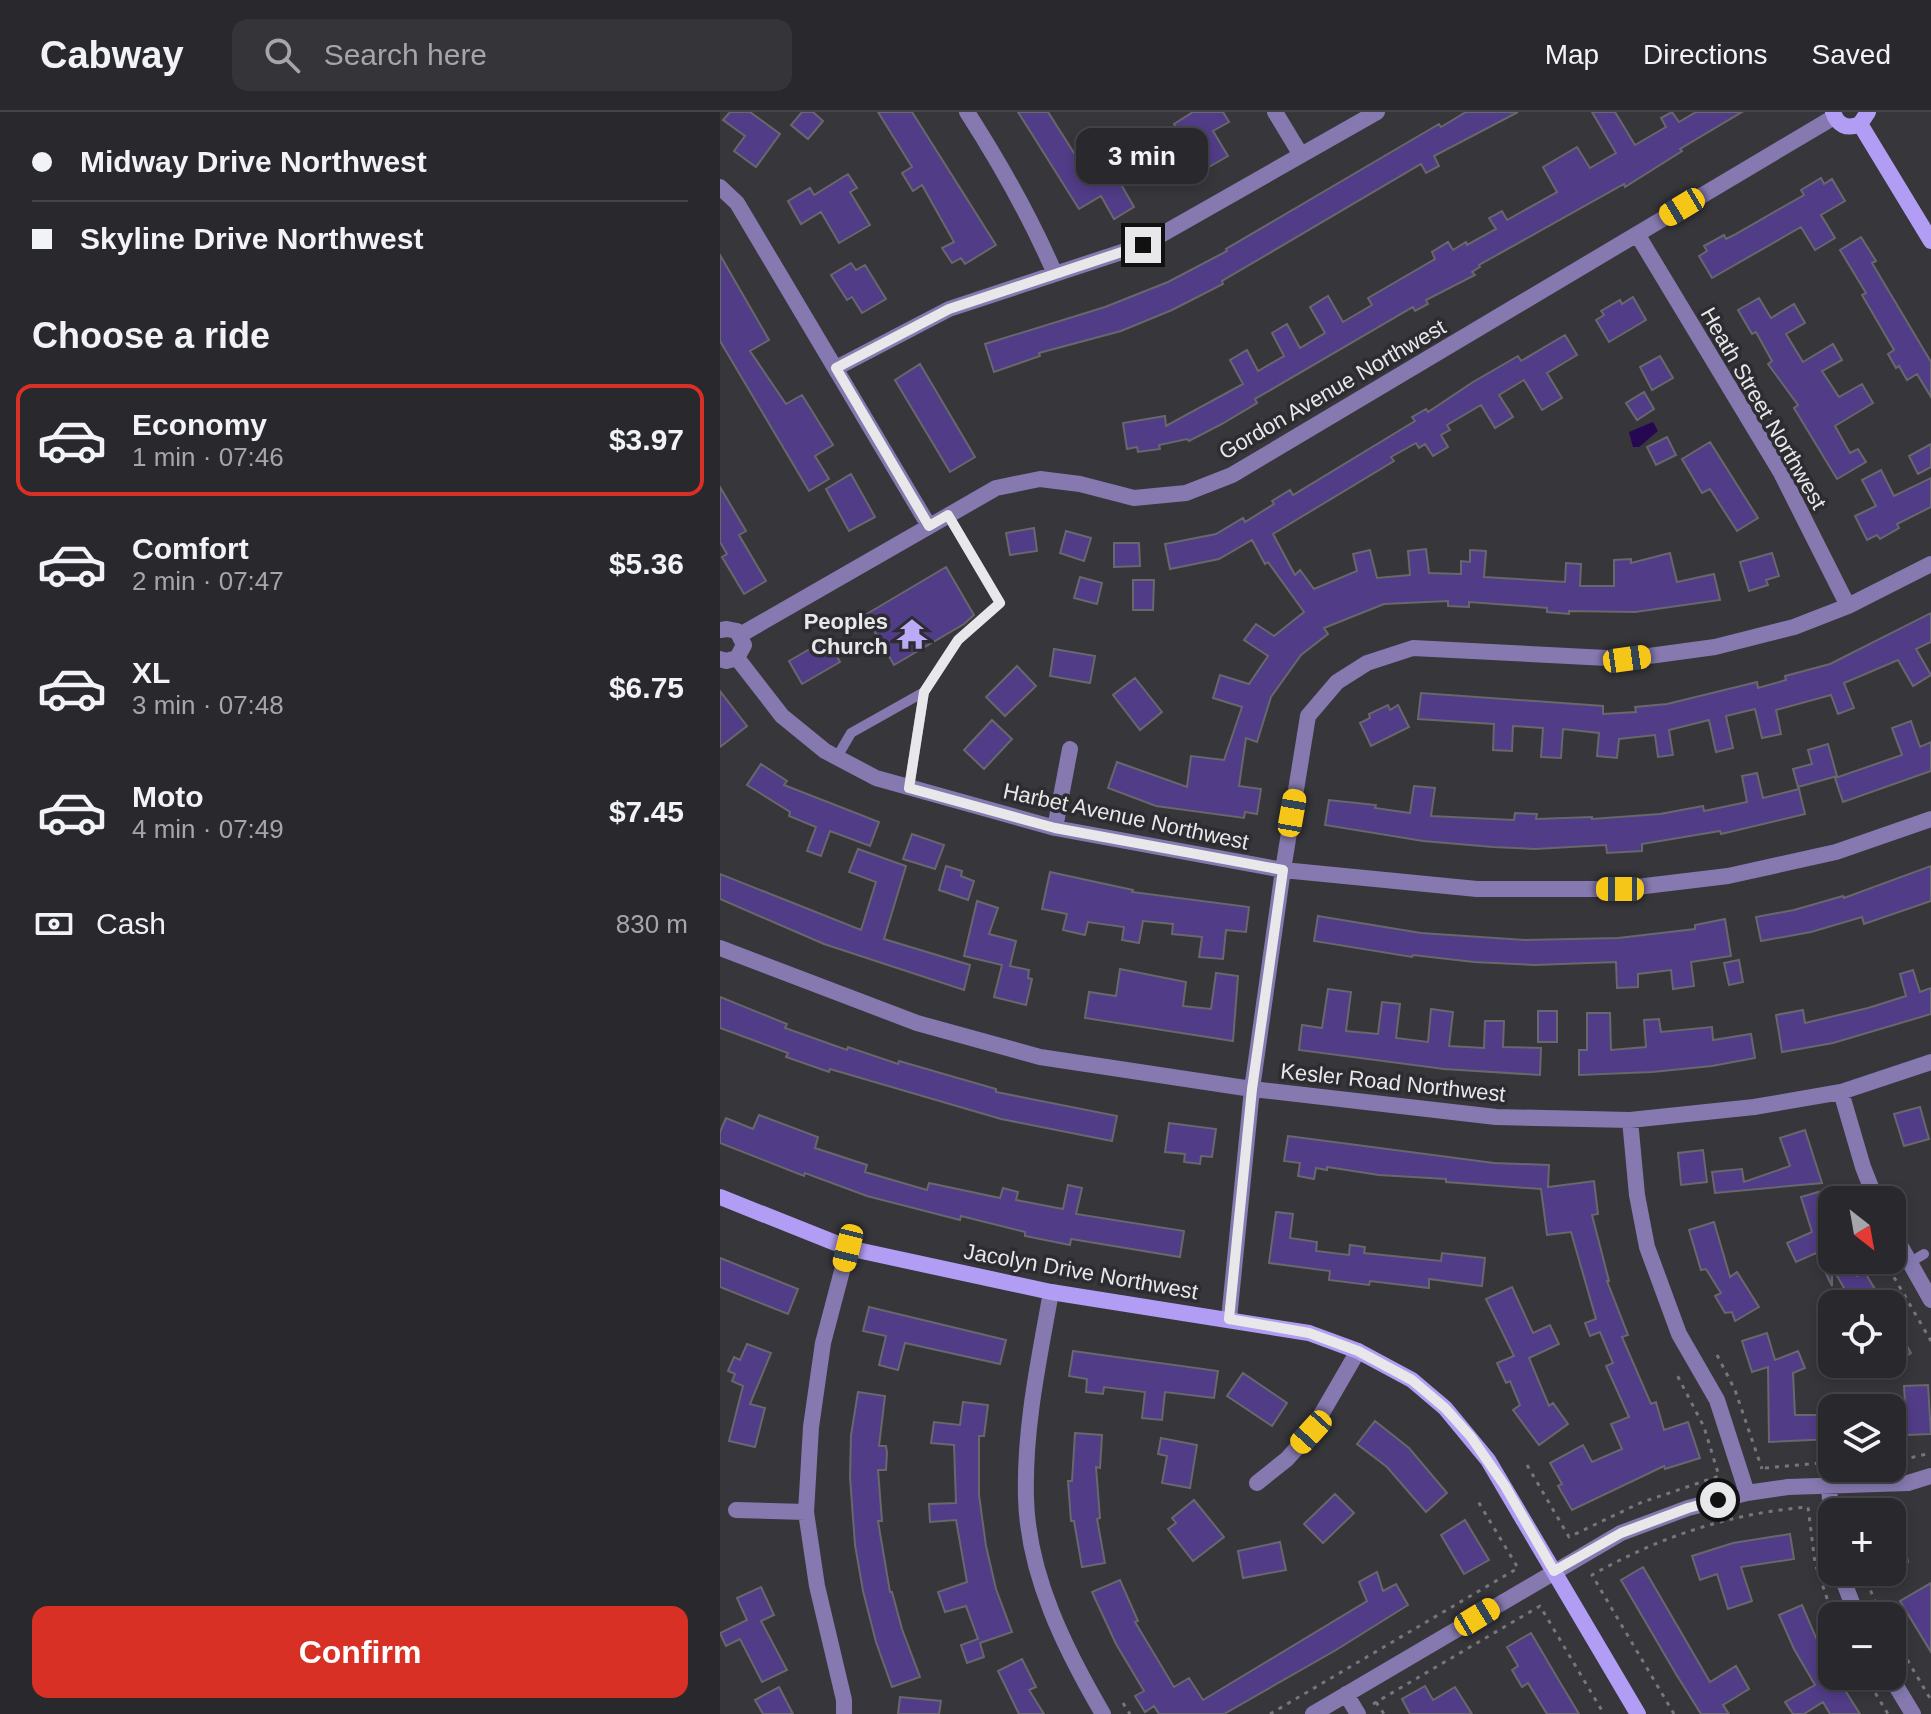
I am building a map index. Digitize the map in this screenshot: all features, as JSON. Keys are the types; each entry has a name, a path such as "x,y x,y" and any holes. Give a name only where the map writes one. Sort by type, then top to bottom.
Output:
{"street":[{"path":"967,112 1012,183 1055,274"},
{"path":"1275,112 1301,155"},
{"path":"836,368 949,309 1143,245 1377,112"},
{"path":"1833,115 1838,122 1849,127 1864,118 1931,241"},
{"name":"Gordon Avenue Northwest","path":"740,635 996,488 1040,479 1080,484 1134,498 1186,493 1232,475 1833,115"},
{"path":"720,187 737,203 929,526"},
{"name":"Heath Street Northwest","path":"1637,234 1780,471 1848,606"},
{"path":"1229,1319 1252,1089 1308,716 1337,682 1367,663 1413,648 1627,659 1715,647 1794,627 1848,606 1931,564"},
{"path":"720,630 732,629 740,635 744,645 728,659"},
{"name":"Harbet Avenue Northwest","path":"728,659 782,716 825,751 876,778 1055,828 1283,870 1477,889 1620,889 1728,876 1836,852 1931,819"},
{"path":"1055,828 1070,749"},
{"name":"Kesler Road Northwest","path":"720,948 917,1023 1040,1057 1252,1089 1496,1117 1630,1120 1754,1107 1841,1092 1931,1062"},
{"path":"1841,1092 1870,1186"},
{"path":"1630,1120 1637,1195 1647,1247 1679,1334 1717,1400 1747,1493"},
{"name":"Jacolyn Drive Northwest","path":"720,1197 848,1248 1051,1292 1309,1333 1358,1351 1412,1380 1445,1408 1488,1460 1638,1714"},
{"path":"1906,1246 1917,1258 1931,1300"},
{"path":"844,1714 844,1700 817,1586 806,1512 811,1427 823,1343 848,1248"},
{"path":"1051,1292 1028,1438 1026,1499 1034,1557 1055,1623 1103,1714"},
{"path":"1257,1483 1287,1459 1311,1432 1358,1351"},
{"path":"1313,1714 1621,1533 1688,1508 1747,1493 1829,1485 1908,1483 1931,1476"},
{"path":"1829,1485 1830,1498"},
{"path":"736,1510 806,1512"},
{"path":"1898,1690 1913,1714"},
{"path":"1346,1694 1363,1710"}],"lane":[{"path":"909,788 924,692 958,640 1000,603 948,515"},
{"path":"837,757 851,733 924,692"}],"path":[{"path":"1892,1274 1931,1341"},
{"path":"1717,1355 1740,1401 1764,1468 1818,1463"},
{"path":"1527,1465 1569,1537 1632,1506 1719,1476 1704,1427 1677,1375"},
{"path":"1906,1459 1931,1453"},
{"path":"1270,1714 1518,1568 1476,1498"},
{"path":"1674,1714 1592,1575 1649,1546 1695,1529 1757,1513 1808,1507 1815,1563 1828,1602"},
{"path":"1363,1710 1540,1606 1604,1714"},
{"path":"1906,1658 1931,1700"},
{"path":"1873,1690 1888,1714"},
{"path":"1376,1702 1384,1714"},
{"path":"1123,1703 1130,1714"}],"shaded area":[{"path":"1653,422 1658,431 1639,447 1633,447 1629,432"}],"building":[{"path":"730,112 750,112 780,134 756,167 734,151 745,136 723,120"},
{"path":"802,112 813,112 823,121 808,139 791,125"},
{"path":"878,112 912,112 996,245 965,264 961,258 952,263 942,248 954,242 922,185 913,191 902,173 912,167"},
{"path":"1018,112 1048,112 1088,175 1130,150 1141,169 1119,181 1134,207 1114,219 1101,196 1079,209"},
{"path":"1193,112 1223,112 1229,122 1213,131 1228,156 1209,167 1189,134 1182,138 1174,124"},
{"path":"1466,112 1518,112 1434,156 1439,166 1426,173 1421,164 1222,281 1223,284 1172,310 1121,331 1039,353 1040,356 994,372 985,344 1105,307 1168,282 1227,251 1439,124 1441,127"},
{"path":"1592,112 1615,112 1635,145 1666,127 1661,118 1672,112 1679,122 1696,112 1742,112 1625,187 1624,184 1479,265 1472,272 1475,275 1426,300 1428,304 1415,311 1413,307 1255,399 1257,403 1222,424 1189,441 1159,445 1160,449 1138,452 1137,447 1127,449 1123,423 1165,416 1166,426 1243,384 1230,360 1247,350 1258,371 1284,356 1272,333 1287,324 1300,348 1325,333 1310,307 1328,296 1343,322 1372,305 1368,298 1435,259 1432,252 1448,242 1453,250 1466,242 1467,245 1496,229 1489,218 1502,211 1507,220 1557,192 1543,167 1577,147 1590,168 1616,153"},
{"path":"848,174 857,188 850,192 870,225 839,243 821,212 801,224 788,201 810,188 814,195"},
{"path":"1821,178 1824,184 1832,179 1845,201 1821,215 1835,238 1815,250 1801,227 1712,278 1699,256 1707,251 1704,246 1724,235 1726,239 1734,235 1804,195 1801,190"},
{"path":"1861,237 1876,261 1872,263 1931,362 1931,397 1917,374 1907,380 1899,366 1896,368 1888,354 1894,350 1862,295 1866,293 1840,250"},
{"path":"720,255 769,340 750,351 786,404 802,395 833,445 815,456 829,479 809,491 720,341"},
{"path":"851,263 856,270 865,265 886,299 862,313 852,297 847,300 831,275"},
{"path":"1633,297 1646,320 1609,342 1596,320 1604,315 1601,311 1620,300 1622,304"},
{"path":"1759,298 1771,318 1794,304 1805,323 1786,334 1803,362 1833,344 1842,360 1822,371 1839,397 1862,384 1873,403 1835,426 1850,453 1858,449 1866,462 1837,479 1794,408 1798,405 1768,364 1772,361 1756,332 1752,334 1738,310"},
{"path":"1565,335 1577,355 1547,373 1562,398 1542,410 1524,380 1499,395 1513,417 1495,428 1481,405 1447,425 1450,430 1441,435 1448,447 1433,456 1425,444 1419,448 1416,443 1391,457 1394,461 1273,534 1295,575 1300,570 1314,589 1357,571 1353,554 1370,550 1377,578 1410,575 1408,551 1426,549 1429,573 1461,574 1461,561 1470,562 1470,550 1486,551 1484,577 1565,582 1566,563 1581,564 1580,586 1614,586 1614,560 1631,559 1631,563 1670,553 1677,582 1714,574 1720,600 1635,612 1569,611 1569,614 1547,612 1547,608 1469,602 1469,607 1448,606 1448,601 1384,604 1324,628 1328,634 1301,655 1271,697 1257,742 1246,738 1239,786 1261,789 1257,814 1245,812 1244,818 1156,806 1108,788 1117,762 1187,787 1191,756 1224,760 1242,707 1213,698 1220,675 1249,684 1268,656 1244,640 1256,624 1274,636 1304,612 1268,562 1265,564 1252,540 1219,559 1170,569 1165,544 1216,534 1243,518 1245,522 1290,490 1293,495 1415,421 1412,417 1426,409 1428,412 1518,356 1521,361"},
{"path":"1660,356 1673,378 1652,390 1640,367"},
{"path":"920,364 975,457 950,472 895,380"},
{"path":"1644,392 1654,409 1637,420 1626,403"},
{"path":"1667,437 1676,455 1656,465 1647,447"},
{"path":"1710,442 1758,518 1737,531 1710,489 1702,493 1682,459"},
{"path":"1931,444 1931,467 1918,474 1909,456"},
{"path":"1881,470 1894,496 1931,478 1931,507 1897,524 1899,528 1880,539 1877,535 1867,540 1855,516 1876,506 1862,480"},
{"path":"851,474 875,517 849,531 826,489"},
{"path":"720,487 746,531 739,535 766,581 744,594 722,557 727,554 720,542"},
{"path":"1034,528 1037,551 1010,555 1006,533"},
{"path":"1066,531 1091,538 1084,561 1060,553"},
{"path":"1114,543 1139,543 1140,566 1114,567"},
{"path":"1772,553 1779,576 1766,580 1768,585 1749,591 1740,562"},
{"name":"Peoples Church","path":"946,567 974,615 894,665 865,615"},
{"path":"1080,577 1102,583 1097,604 1074,598"},
{"path":"1133,580 1154,580 1153,610 1133,610"},
{"path":"1931,613 1931,642 1916,649 1931,675 1913,686 1898,660 1844,683 1854,708 1838,714 1831,695 1776,710 1781,734 1762,738 1755,709 1726,716 1733,748 1716,752 1709,720 1669,730 1673,755 1658,757 1655,735 1619,739 1617,758 1597,756 1599,733 1563,729 1561,758 1541,757 1543,728 1513,726 1512,751 1493,750 1494,724 1418,719 1421,693 1603,706 1603,714 1636,712 1635,707 1667,704 1757,682 1758,688 1786,680 1785,676 1830,664"},
{"path":"827,639 840,662 802,684 789,661"},
{"path":"1054,649 1095,656 1090,683 1050,676"},
{"path":"1017,666 1036,686 1005,716 986,697"},
{"path":"1135,678 1162,712 1140,730 1113,695"},
{"path":"720,691 747,726 720,747"},
{"path":"1388,705 1390,710 1398,705 1409,727 1371,746 1360,723 1370,718 1369,714"},
{"path":"992,720 1012,739 984,769 964,750"},
{"path":"1911,721 1920,747 1931,742 1931,771 1843,802 1835,778 1902,755 1892,728"},
{"path":"1828,744 1837,776 1798,787 1793,769 1812,764 1808,750"},
{"path":"761,764 787,781 784,785 879,822 870,846 830,831 821,856 807,851 816,827 789,816 790,812 747,785"},
{"path":"1757,773 1763,798 1799,789 1805,814 1721,834 1720,831 1642,844 1642,851 1607,853 1606,845 1535,849 1493,847 1423,841 1325,825 1329,800 1376,805 1375,808 1410,813 1414,786 1435,788 1431,816 1514,820 1515,813 1537,814 1536,819 1592,819 1660,814 1703,806 1704,811 1747,802 1742,776"},
{"path":"912,834 944,845 935,869 903,859"},
{"path":"858,849 906,866 884,939 970,965 964,990 824,944 720,899 720,874 861,930 876,882 849,872"},
{"path":"946,866 962,871 961,876 974,881 968,900 939,890"},
{"path":"1931,866 1931,901 1864,924 1862,917 1811,932 1761,941 1756,917 1844,898"},
{"path":"1050,872 1132,892 1249,907 1246,932 1226,930 1223,959 1199,957 1202,937 1172,934 1173,924 1143,921 1139,943 1122,940 1124,927 1088,922 1085,935 1063,930 1067,914 1042,909"},
{"path":"977,901 998,908 989,934 1016,941 1010,966 1029,970 1028,978 1032,979 1026,1005 994,997 1002,965 964,956"},
{"path":"1318,916 1421,933 1525,940 1618,938 1695,929 1695,925 1725,919 1731,956 1691,962 1694,986 1673,989 1671,970 1638,974 1638,987 1617,988 1616,962 1534,965 1474,962 1412,957 1314,941"},
{"path":"1739,960 1743,982 1729,985 1724,963"},
{"path":"1120,969 1186,982 1183,1006 1211,1009 1216,973 1238,976 1233,1041 1085,1018 1089,992 1116,996"},
{"path":"1913,970 1920,992 1931,988 1931,1014 1833,1043 1782,1052 1776,1015 1803,1010 1805,1023 1906,996 1900,974"},
{"path":"1328,989 1351,992 1346,1031 1378,1034 1382,1002 1400,1004 1396,1038 1428,1042 1431,1009 1453,1012 1449,1046 1484,1048 1485,1021 1504,1021 1503,1047 1541,1048 1540,1075 1444,1069 1299,1050 1302,1025 1322,1028"},
{"path":"720,997 787,1024 785,1028 847,1050 848,1047 898,1064 899,1061 996,1089 996,1092 1117,1116 1112,1141 1001,1119 830,1069 829,1072 786,1057 788,1053 720,1028"},
{"path":"1538,1011 1557,1011 1557,1042 1538,1042"},
{"path":"1587,1013 1610,1013 1611,1050 1646,1047 1644,1020 1659,1019 1661,1032 1712,1027 1713,1040 1751,1034 1755,1058 1652,1072 1579,1075 1579,1050 1587,1050"},
{"path":"1920,1107 1929,1139 1904,1146 1894,1114"},
{"path":"759,1115 818,1137 815,1148 867,1165 865,1172 927,1190 929,1183 1000,1198 1003,1188 1018,1192 1016,1200 1063,1209 1068,1185 1082,1188 1076,1214 1184,1231 1180,1257 1071,1239 1070,1245 1025,1236 1025,1232 961,1216 960,1220 867,1196 805,1173 804,1176 720,1143 720,1132 726,1118 753,1129"},
{"path":"1169,1123 1216,1129 1212,1157 1201,1156 1200,1164 1184,1162 1185,1154 1165,1152"},
{"path":"1805,1130 1822,1183 1715,1193 1712,1172 1742,1169 1744,1182 1790,1166 1780,1138"},
{"path":"1288,1136 1494,1163 1549,1165 1548,1187 1594,1181 1598,1214 1592,1215 1607,1281 1628,1335 1622,1337 1651,1404 1656,1402 1664,1430 1688,1422 1700,1458 1665,1469 1664,1466 1572,1510 1558,1486 1562,1484 1550,1463 1583,1445 1592,1462 1622,1449 1611,1424 1629,1417 1606,1366 1613,1363 1600,1332 1590,1336 1585,1323 1596,1319 1571,1232 1547,1235 1541,1189 1446,1182 1446,1179 1379,1175 1327,1167 1327,1170 1316,1168 1314,1179 1298,1176 1300,1163 1284,1161"},
{"path":"1703,1150 1707,1182 1681,1185 1678,1153"},
{"path":"1818,1192 1818,1257 1816,1253 1796,1262 1787,1243 1812,1232 1801,1197"},
{"path":"1276,1212 1293,1214 1290,1238 1317,1242 1316,1251 1349,1255 1350,1245 1365,1247 1364,1253 1441,1261 1442,1253 1485,1258 1482,1286 1429,1279 1429,1288 1370,1281 1369,1285 1329,1280 1330,1271 1269,1263"},
{"path":"1714,1222 1730,1277 1737,1272 1759,1307 1735,1321 1732,1312 1725,1313 1715,1296 1721,1293 1706,1269 1701,1270 1689,1230"},
{"path":"720,1258 798,1289 788,1314 720,1287"},
{"path":"1836,1274 1866,1274 1876,1290 1845,1290"},
{"path":"1512,1287 1533,1333 1550,1325 1559,1344 1529,1358 1549,1406 1553,1403 1568,1424 1539,1445 1513,1410 1520,1405 1510,1381 1506,1383 1497,1363 1514,1356 1486,1299"},
{"path":"869,1307 1006,1340 1000,1364 905,1343 898,1370 879,1365 886,1336 863,1331"},
{"path":"1767,1333 1775,1360 1798,1351 1805,1368 1793,1373 1795,1415 1818,1415 1818,1440 1769,1442 1768,1367 1752,1372 1742,1341"},
{"path":"747,1344 771,1353 750,1404 765,1408 755,1447 729,1441 743,1386 732,1381 735,1374 728,1371 734,1357 740,1360"},
{"path":"1073,1351 1218,1371 1214,1398 1165,1392 1162,1420 1142,1418 1145,1392 1104,1387 1103,1394 1086,1392 1087,1379 1069,1376"},
{"path":"1243,1373 1287,1403 1272,1426 1227,1396"},
{"path":"1928,1385 1931,1434 1907,1435 1904,1386"},
{"path":"858,1392 885,1396 879,1446 886,1446 887,1453 886,1470 878,1470 882,1521 878,1521 890,1592 920,1677 892,1687 876,1642 855,1545 850,1477 851,1435"},
{"path":"963,1402 988,1405 984,1436 979,1436 979,1495 996,1589 1012,1632 980,1643 984,1657 967,1663 961,1645 978,1639 966,1606 945,1612 938,1592 967,1582 956,1520 930,1522 929,1504 956,1503 954,1445 931,1443 934,1422 960,1425"},
{"path":"1375,1421 1409,1448 1447,1493 1426,1512 1387,1467 1357,1444"},
{"path":"1075,1433 1102,1435 1100,1468 1096,1467 1100,1518 1097,1519 1105,1563 1082,1567 1074,1521 1071,1521 1068,1481 1072,1481"},
{"path":"1161,1438 1197,1445 1190,1488 1162,1483 1167,1456 1158,1454"},
{"path":"1335,1494 1354,1513 1323,1543 1304,1524"},
{"path":"1194,1500 1224,1537 1193,1561 1168,1529 1176,1523 1172,1518"},
{"path":"1465,1520 1489,1560 1464,1574 1441,1535"},
{"path":"1790,1534 1794,1559 1741,1567 1752,1601 1728,1609 1717,1574 1700,1580 1692,1556 1733,1543"},
{"path":"1280,1542 1286,1570 1243,1578 1238,1551"},
{"path":"1643,1567 1710,1682 1736,1666 1749,1689 1723,1705 1729,1714 1701,1714 1621,1580"},
{"path":"1377,1572 1383,1591 1396,1584 1408,1605 1224,1714 1159,1714 1154,1706 1145,1712 1135,1696 1144,1691 1116,1644 1092,1592 1120,1580 1138,1621 1135,1622 1174,1687 1189,1678 1203,1700 1367,1601 1359,1582"},
{"path":"1931,1583 1931,1652 1906,1611 1906,1602 1900,1601"},
{"path":"761,1587 774,1615 761,1621 787,1670 762,1682 740,1639 726,1646 720,1633 747,1620 737,1598"},
{"path":"1802,1605 1818,1643 1818,1690 1845,1690 1860,1714 1830,1714 1823,1702 1804,1714 1793,1714 1785,1702 1815,1685 1779,1615"},
{"path":"1531,1633 1579,1714 1547,1714 1528,1683 1522,1687 1512,1670 1518,1666 1507,1647"},
{"path":"1022,1659 1036,1687 1029,1690 1044,1714 1019,1714 998,1671"},
{"path":"1425,1686 1433,1700 1455,1687 1472,1714 1410,1714 1402,1699"},
{"path":"779,1687 793,1714 763,1714 755,1700"},
{"path":"900,1697 941,1701 939,1714 898,1714"}],"place":[{"name":"Peoples Church","path":"912,634"}],"route":[{"path":"1143,245 949,309 836,368 929,526 948,515 1000,603 958,640 924,692 909,788 1055,828 1283,870 1252,1089 1229,1319 1309,1333 1358,1351 1412,1380 1445,1408 1471,1437 1505,1486 1554,1571 1621,1533 1718,1500"}]}
